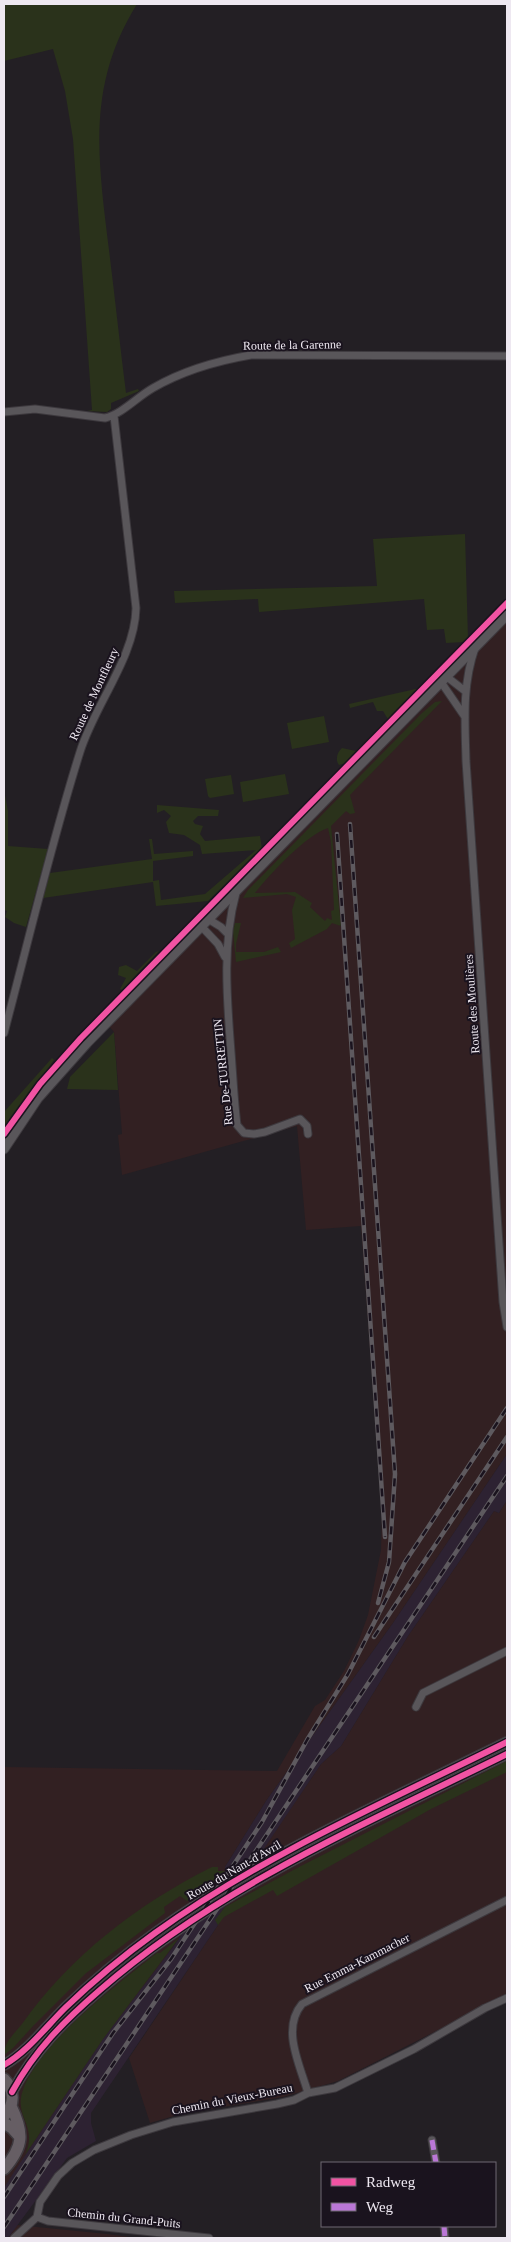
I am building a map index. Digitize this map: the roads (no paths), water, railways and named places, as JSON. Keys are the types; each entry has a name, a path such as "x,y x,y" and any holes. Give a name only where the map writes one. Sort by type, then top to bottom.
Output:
{"main road":[{"name":"Route du Nant-d'Avril","path":"4,2065 25,2049 64,2009 106,1971 154,1933 188,1910 275,1859 507,1742"},
{"name":"Route du Nant-d'Avril","path":"12,2092 25,2068 39,2049 71,2016 134,1962 184,1925 278,1869 507,1754"},
{"path":"4,2079 12,2092 11,2106 20,2124 17,2152 4,2169"},
{"path":"4,2116 11,2106"},
{"path":"4,2123 12,2128 20,2137"}],"street":[{"name":"Route de la Garenne","path":"114,416 135,399 170,379 212,362 245,356 507,356"},
{"path":"4,412 35,409 105,418 114,416"},
{"name":"Route de Montfleury","path":"4,1033 62,812 80,751 94,715 126,652 135,628 136,608 114,416"},
{"path":"4,1149 38,1098 66,1065 507,615"},
{"path":"444,680 465,691 470,662 475,648"},
{"path":"444,680 465,717"},
{"name":"Route des Moulières","path":"465,691 466,761 505,1292 503,1302 507,1327"},
{"name":"Rue De-TURRETTIN","path":"236,890 227,933 227,960 229,1025 239,1129 244,1133 254,1134 300,1119 307,1126 308,1134"},
{"path":"208,919 227,933"},
{"path":"201,926 218,944 227,960"},
{"path":"416,1707 423,1693 507,1651"},
{"name":"Rue Emma-Kammacher","path":"308,2093 291,2027 296,2010 302,2004 507,1900"},
{"name":"Chemin du Vieux-Bureau","path":"37,2217 40,2202 58,2176 72,2163 94,2150 154,2127 286,2102 308,2093 334,2088 354,2080 507,1998"},
{"path":"432,2140 436,2162"},
{"path":"14,2238 37,2217"},
{"name":"Chemin du Grand-Puits","path":"37,2217 48,2221 209,2238"}],"railway":[{"path":"350,824 395,1474 389,1562 378,1603"},
{"path":"337,834 385,1537"},
{"path":"4,2197 113,2033 171,1959 262,1822 307,1740 348,1674 405,1562 507,1408"},
{"path":"374,1637 507,1437"},
{"path":"4,2227 507,1476"}]}
